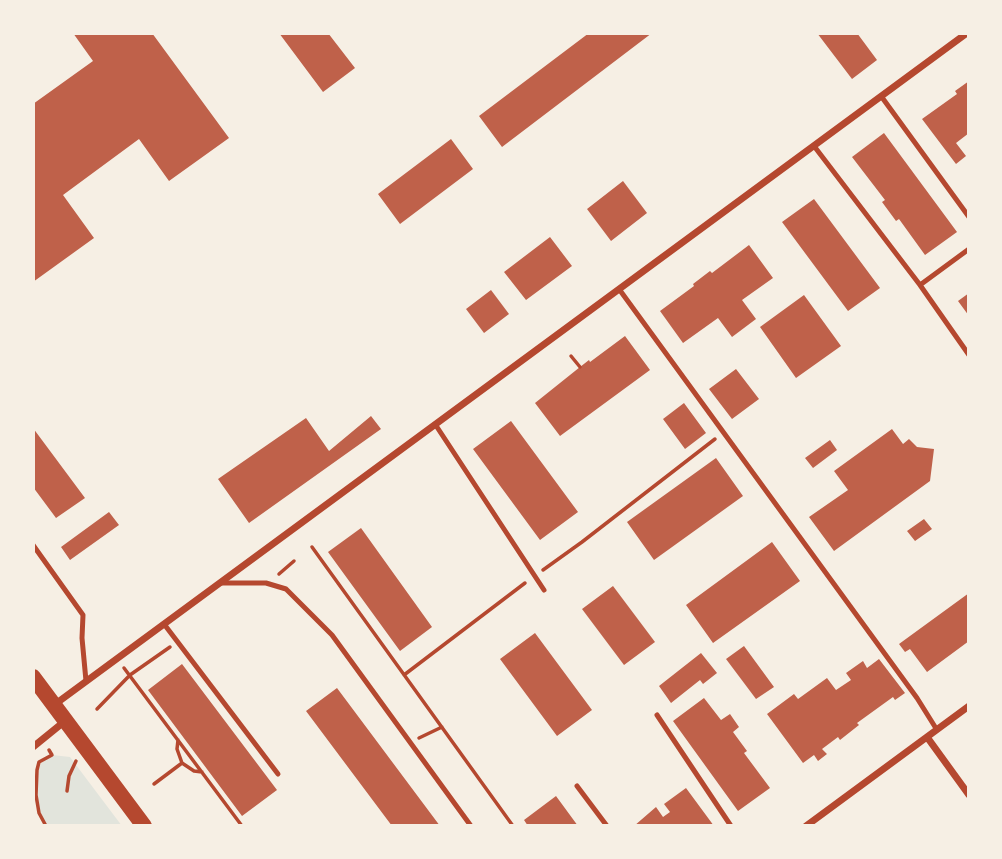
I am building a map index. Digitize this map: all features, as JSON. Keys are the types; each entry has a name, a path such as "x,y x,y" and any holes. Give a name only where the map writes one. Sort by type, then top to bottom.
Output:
{"main road":[{"path":"33,677 144,826"}],"street":[{"path":"54,705 967,33"},
{"path":"806,826 969,706"},
{"path":"33,747 66,721"},
{"path":"927,737 969,795"}],"lane":[{"path":"881,96 969,218"},
{"path":"814,146 920,285 969,355"},
{"path":"920,285 969,249"},
{"path":"619,289 917,698 937,730"},
{"path":"435,424 544,590"},
{"path":"33,545 83,615 86,681"},
{"path":"220,583 266,583 286,589 332,635 471,826"},
{"path":"164,624 278,774"},
{"path":"657,715 731,826"},
{"path":"577,786 607,826"}],"path":[{"path":"571,356 580,366"},
{"path":"404,675 723,432"},
{"path":"312,547 513,826"},
{"path":"97,709 130,675 170,647"},
{"path":"122,665 242,826"},
{"path":"410,743 442,727"},
{"path":"178,740 177,749 182,763 194,771 202,772"},
{"path":"67,791 74,762 89,751"},
{"path":"46,825 36,813 37,770 40,762 52,755"},
{"path":"154,783 182,763"}],"shaded area":[{"path":"52,755 70,757 122,826 46,826 33,797 33,785 41,763"}],"building":[{"path":"73,33 152,33 229,138 169,181 139,139 63,195 94,238 33,282 33,104 93,61"},
{"path":"279,33 328,33 355,68 323,92"},
{"path":"589,33 652,33 502,147 479,116"},
{"path":"817,33 857,33 877,60 852,79"},
{"path":"969,81 969,133 956,143 966,156 956,164 922,119 957,94 955,91"},
{"path":"884,133 957,232 925,255 899,219 896,221 882,202 885,200 852,157"},
{"path":"451,139 473,169 400,224 378,194"},
{"path":"623,181 647,213 611,241 587,209"},
{"path":"814,199 880,288 848,311 782,222"},
{"path":"550,237 572,266 526,300 504,272"},
{"path":"749,245 773,278 742,300 756,319 732,337 718,318 683,343 660,311 710,271 712,273"},
{"path":"491,290 509,314 484,333 466,309"},
{"path":"969,293 969,316 958,301"},
{"path":"804,295 841,346 796,378 760,327"},
{"path":"625,336 650,370 560,436 535,403 589,360 590,362"},
{"path":"736,369 759,399 732,419 709,389"},
{"path":"684,403 706,433 685,449 663,419"},
{"path":"371,416 381,429 249,523 218,479 306,418 329,451"},
{"path":"511,421 578,512 540,540 473,449"},
{"path":"33,428 85,498 56,518 33,487"},
{"path":"892,429 903,444 909,439 917,447 934,449 930,481 834,551 809,517 848,490 834,471"},
{"path":"830,440 837,450 813,468 805,458"},
{"path":"716,458 743,496 654,560 627,522"},
{"path":"109,512 119,525 70,560 61,547"},
{"path":"924,519 932,529 915,541 907,531"},
{"path":"361,528 432,627 400,651 328,552"},
{"path":"772,542 800,581 713,643 686,605"},
{"path":"613,586 655,642 624,665 582,609"},
{"path":"969,593 969,641 927,672 910,649 905,652 899,644"},
{"path":"535,633 592,710 557,736 500,659"},
{"path":"744,646 774,687 756,699 726,659"},
{"path":"701,653 717,673 703,684 700,680 671,703 659,686"},
{"path":"879,659 905,693 895,700 893,697 857,723 859,725 840,740 838,737 822,749 827,754 818,761 814,755 803,763 767,714 794,694 798,699 827,678 836,690 851,680 846,673 863,661 867,668"},
{"path":"182,664 277,790 242,816 148,690"},
{"path":"337,688 440,826 392,826 306,711"},
{"path":"704,698 721,720 730,714 739,727 733,732 747,751 744,753 770,788 738,811 673,721"},
{"path":"686,788 714,826 634,826 656,807 663,817 670,812 664,804"},
{"path":"556,796 578,826 528,826 524,820"}]}
